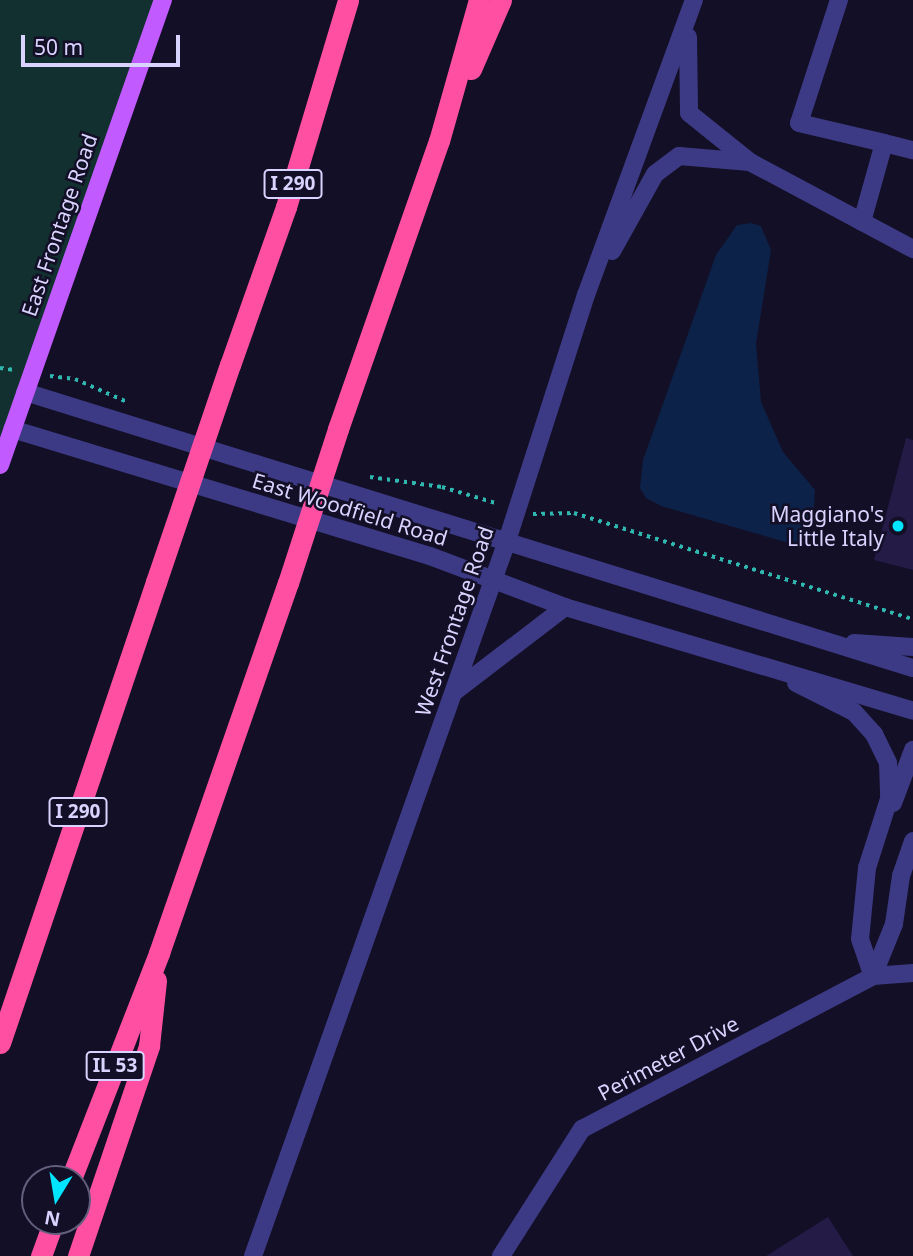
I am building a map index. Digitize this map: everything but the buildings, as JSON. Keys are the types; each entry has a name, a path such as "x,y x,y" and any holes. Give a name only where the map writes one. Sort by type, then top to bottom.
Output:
{"highway":[{"name":"I 290","path":"0,1043 286,207 348,0"},
{"path":"78,1256 149,1046 159,953 439,141 479,0"},
{"path":"439,141 501,0"},
{"name":"IL 53","path":"76,1165 159,953"},
{"path":"41,1256 49,1235"}],"main road":[{"name":"East Frontage Road","path":"0,465 163,0"}],"street":[{"path":"839,0 799,123 913,150"},
{"path":"694,3 685,60 689,113 750,162 913,249"},
{"name":"West Frontage Road","path":"253,1256 494,579 586,295 694,3"},
{"path":"862,222 884,143"},
{"path":"586,295 655,174 679,156 750,162"},
{"name":"East Woodfield Road","path":"24,393 913,668"},
{"name":"East Woodfield Road","path":"12,429 494,579 565,607 913,711"},
{"path":"453,692 565,607"},
{"path":"820,641 913,646"},
{"path":"755,662 854,712 874,734 888,763 889,799 867,868 860,939 873,976"},
{"path":"867,868 913,750"},
{"path":"873,976 894,924 901,876 913,841"},
{"name":"Perimeter Drive","path":"501,1256 582,1129 873,976 913,973"}],"path":[{"path":"75,379 132,404"},
{"path":"367,477 442,487 479,498"},
{"path":"535,515 575,513 913,619"}],"green space":[{"path":"0,0 162,0 0,467"}],"water":[{"path":"751,223 761,226 771,250 756,344 761,402 783,452 815,490 813,523 806,540 799,546 661,506 646,498 640,488 643,460 716,255 737,225"}],"place":[{"name":"Maggiano's Little Italy","path":"898,526"}]}
